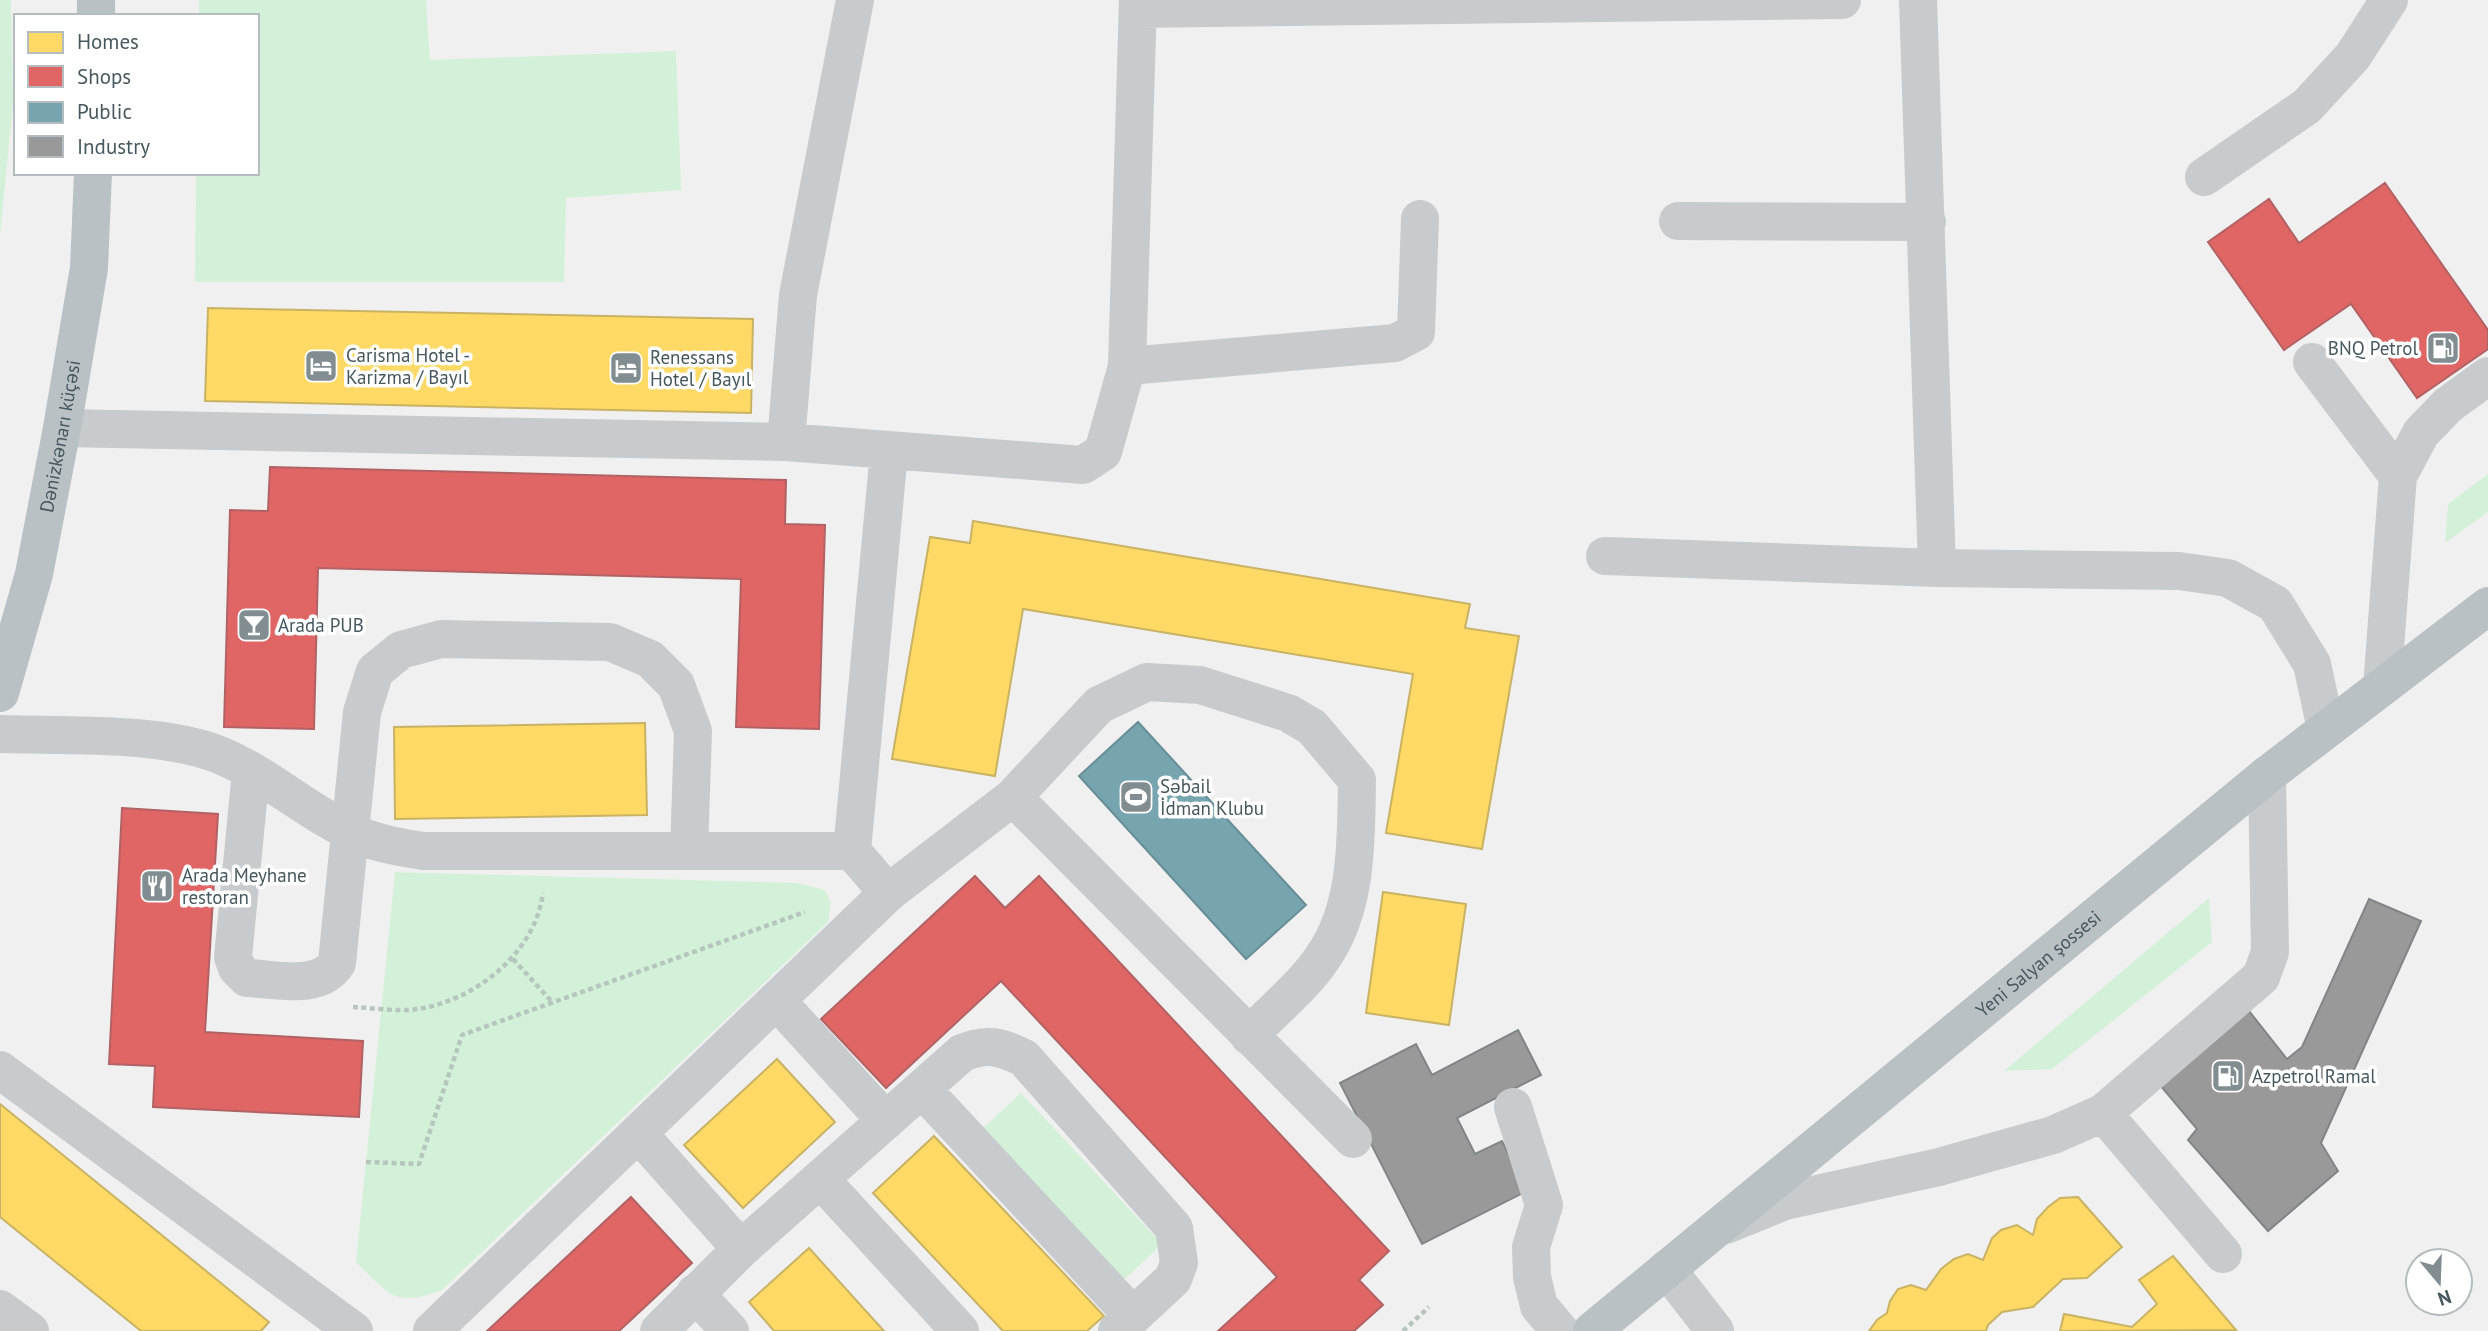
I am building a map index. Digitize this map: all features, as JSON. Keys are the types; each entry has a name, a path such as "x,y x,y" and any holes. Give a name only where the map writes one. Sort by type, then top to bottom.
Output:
{"highway":[{"name":"Dənizkənarı küçəsi","path":"0,693 34,574 62,428 89,268 93,175"},
{"name":"Yeni Salyan şossesi","path":"1592,1331 2267,775 2488,606"}],"street":[{"path":"786,442 798,295 855,0"},
{"path":"62,428 786,442 1083,465 1104,452 1127,366 1138,5 1842,0"},
{"path":"1918,0 1937,568"},
{"path":"2204,177 2307,106 2354,57 2389,0"},
{"path":"1127,366 1395,343 1416,332 1420,219"},
{"path":"1678,221 1927,222"},
{"path":"2312,362 2398,476"},
{"path":"2382,687 2398,476 2421,433 2448,405 2488,376"},
{"path":"888,893 852,851 889,452"},
{"path":"1605,556 1937,568 2179,571 2228,578 2275,604 2312,664 2326,729"},
{"path":"251,771 233,957 237,968 247,978 317,980 329,975 337,963 362,712 375,671 401,650 440,639 610,642 650,659 676,685 692,730 690,851"},
{"path":"432,1331 888,893 1013,797 1099,705 1147,682 1200,685 1288,713 1312,727 1357,780 1355,854 1343,919 1323,958 1249,1035"},
{"path":"0,734 155,742 220,755 350,832 379,843 423,851 852,851"},
{"path":"1712,1231 1785,1201 1939,1167 2040,1139 2103,1113 2261,977 2270,952 2267,775"},
{"path":"1013,797 1353,1139"},
{"path":"777,1001 886,1121"},
{"path":"659,1331 741,1249 962,1053 981,1045 1000,1046 1024,1058 1174,1228 1179,1263 1172,1279 1125,1324 922,1089"},
{"path":"0,1070 354,1331"},
{"path":"1513,1107 1545,1205 1531,1247 1532,1277 1539,1306 1560,1331"},
{"path":"2103,1113 2223,1254"},
{"path":"638,1133 741,1249"},
{"path":"821,1180 960,1331"},
{"path":"1667,1269 1715,1331"},
{"path":"695,1293 730,1331"},
{"path":"0,1309 30,1331"}],"path":[{"path":"348,1007 416,1009 446,1002 484,982 513,959 540,914 546,850"},
{"path":"366,1162 419,1164 462,1035 818,907"},
{"path":"513,959 553,1003"},
{"path":"1403,1331 1429,1307"}],"green space":[{"path":"0,0 11,0 13,104 0,235"},
{"path":"199,0 426,0 430,60 676,51 681,190 566,198 564,282 195,282 196,175 259,175 259,14 199,14"},
{"path":"2488,474 2488,512 2445,543 2448,504"},
{"path":"395,872 797,883 825,890 831,903 828,922 442,1290 403,1298 385,1290 356,1262"},
{"path":"2209,898 2212,942 2052,1069 2004,1071"},
{"path":"1021,1093 1162,1244 1122,1282 980,1131"}],"building: Homes":[{"path":"208,308 753,319 751,413 205,401"},
{"path":"973,521 1470,604 1465,628 1519,636 1482,849 1386,833 1413,674 1023,609 995,776 892,759 930,537 970,543"},
{"path":"645,723 647,815 395,819 394,727"},
{"path":"1383,892 1466,904 1449,1025 1366,1013"},
{"path":"777,1059 835,1122 743,1208 684,1145"},
{"path":"0,1104 269,1322 261,1331 141,1331 0,1217"},
{"path":"934,1136 1104,1316 1087,1331 1003,1331 873,1193"},
{"path":"2078,1197 2122,1247 2087,1278 2063,1279 2033,1307 2002,1312 1988,1325 1986,1331 1869,1331 1877,1320 1887,1313 1890,1301 1898,1289 1911,1285 1926,1290 1941,1269 1954,1259 1968,1254 1983,1260 1992,1238 2001,1230 2017,1225 2033,1235 2037,1219 2048,1207 2060,1198"},
{"path":"809,1248 884,1331 774,1331 749,1302"},
{"path":"2173,1256 2236,1330 2060,1331 2064,1314 2132,1327 2157,1304 2139,1280"}],"building: Shops":[{"path":"2385,183 2488,330 2488,349 2417,398 2351,304 2284,350 2208,242 2269,199 2299,243"},
{"path":"270,467 786,480 785,524 825,525 819,729 736,727 741,579 318,568 314,729 224,727 230,510 268,511"},
{"path":"122,808 218,814 205,1032 363,1041 359,1117 153,1107 155,1066 109,1064"},
{"path":"975,876 1005,908 1039,876 1389,1251 1359,1280 1383,1305 1354,1331 1218,1331 1277,1277 1001,981 886,1088 821,1019"},
{"path":"631,1197 692,1263 619,1331 487,1331"}],"building: Public":[{"path":"1138,722 1306,905 1246,959 1079,776"}],"building: Industry":[{"path":"2369,899 2421,921 2321,1143 2338,1171 2268,1231 2188,1140 2197,1129 2159,1084 2249,1011 2287,1059 2302,1047"},
{"path":"1518,1030 1541,1075 1457,1118 1475,1154 1502,1141 1527,1191 1422,1244 1340,1083 1416,1044 1432,1075"}],"place":[{"name":"BNQ Petrol","path":"2443,348"},
{"name":"Carisma Hotel - Karizma / Bayıl","path":"321,366"},
{"name":"Renessans Hotel / Bayıl","path":"626,368"},
{"name":"Arada PUB","path":"254,625"},
{"name":"Səbail İdman Klubu","path":"1136,797"},
{"name":"Arada Meyhane restoran","path":"157,886"},
{"name":"Azpetrol Ramal","path":"2228,1076"}]}
